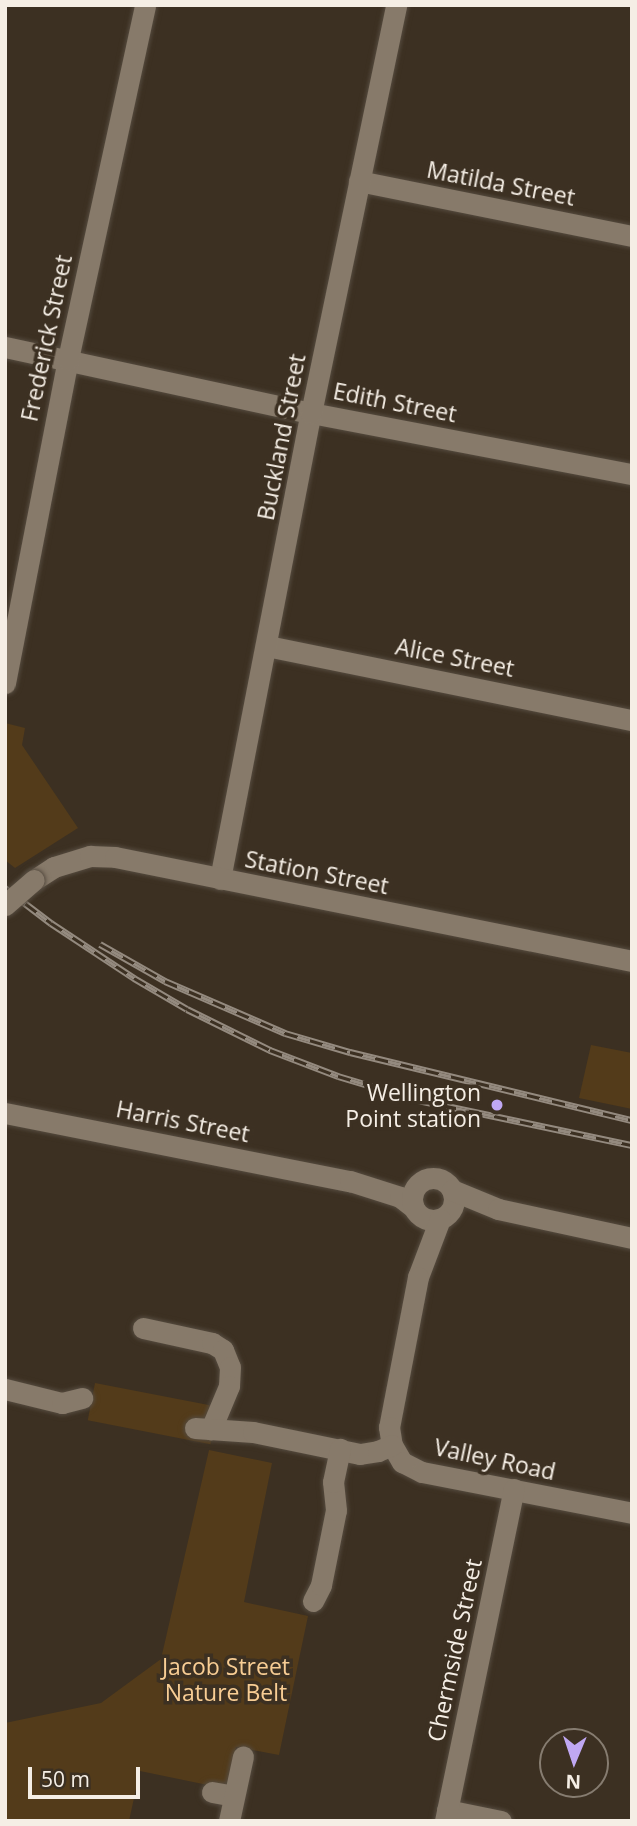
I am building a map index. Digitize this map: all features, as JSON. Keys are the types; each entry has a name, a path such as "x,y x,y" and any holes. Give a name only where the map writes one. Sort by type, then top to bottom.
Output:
{"street":[{"name":"Frederick Street","path":"5,683 68,359 145,5"},
{"name":"Buckland Street","path":"220,879 311,413 396,5"},
{"name":"Matilda Street","path":"359,181 632,236"},
{"name":"Edith Street","path":"5,347 311,413 632,474"},
{"name":"Alice Street","path":"267,646 632,720"},
{"name":"Station Street","path":"5,905 54,867 90,856 115,857 632,961"},
{"name":"Harris Street","path":"5,1113 350,1181 400,1197 415,1210"},
{"path":"418,1277 413,1194 423,1181 440,1180 452,1190 498,1209 632,1238"},
{"name":"Harris Street","path":"350,1181 400,1184 423,1181"},
{"path":"143,1328 212,1343 223,1350 230,1367 229,1386 203,1429 253,1432 360,1454 392,1445 389,1427 418,1277 444,1217 454,1202 452,1190"},
{"path":"415,1210 428,1220 498,1209"},
{"path":"5,1389 62,1404 82,1398"},
{"name":"Valley Road","path":"392,1445 402,1462 422,1472 632,1513"},
{"path":"313,1601 321,1585 337,1510 333,1482 340,1450"},
{"name":"Chermside Street","path":"446,1816 514,1489"},
{"path":"229,1821 243,1756"},
{"path":"212,1792 234,1796"},
{"path":"446,1816 501,1821"}],"green space":[{"path":"5,723 25,728 22,745 78,828 15,868 5,860"},
{"path":"591,1045 632,1053 632,1109 579,1098"},
{"path":"95,1383 218,1407 210,1444 88,1420"},
{"name":"Jacob Street Nature Belt","path":"209,1450 272,1463 244,1602 308,1616 279,1755 236,1747 227,1789 140,1771 129,1821 5,1821 5,1723 101,1703 161,1659"}],"railway":[{"path":"5,888 51,923 134,978 187,1009 270,1050 338,1076 418,1100 632,1145"},
{"path":"100,944 165,981 285,1033 350,1052 632,1120"}],"place":[{"name":"Wellington Point station","path":"497,1105"}]}
